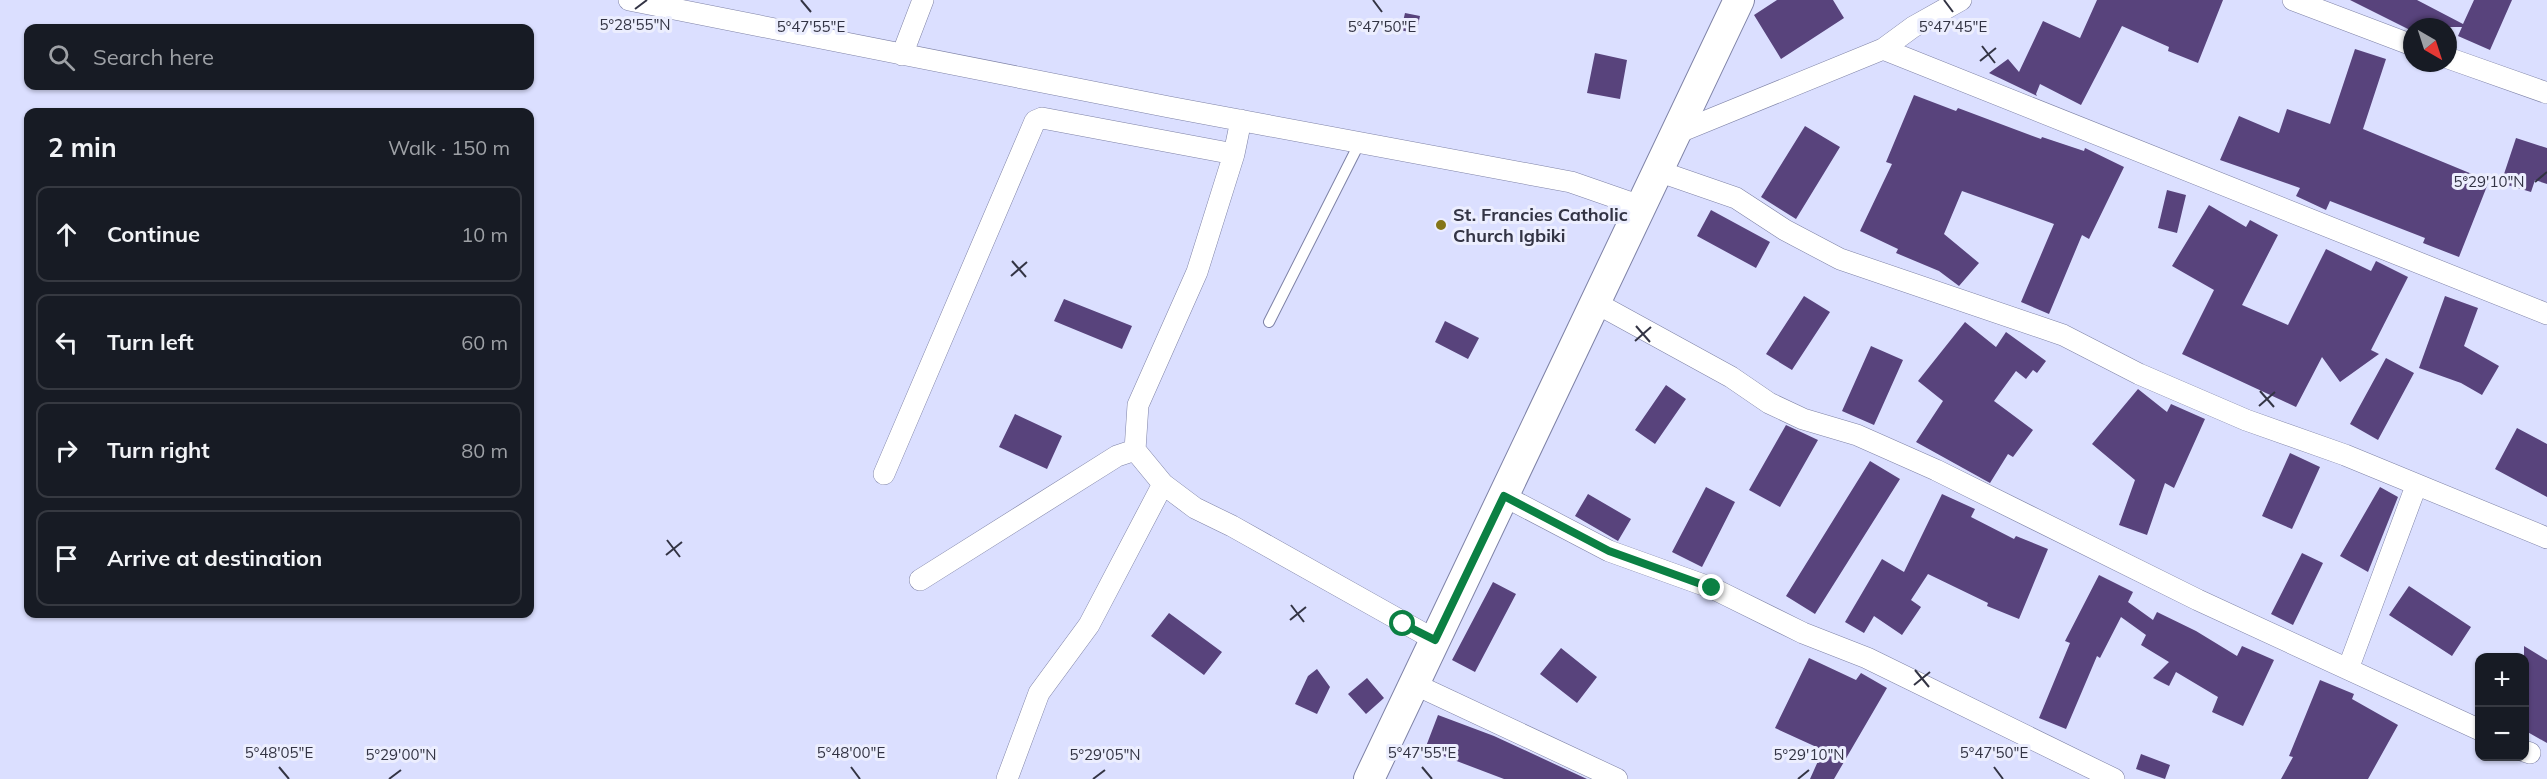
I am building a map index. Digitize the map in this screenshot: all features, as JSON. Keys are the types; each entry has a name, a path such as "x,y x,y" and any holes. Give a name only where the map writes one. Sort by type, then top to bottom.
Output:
{"street":[{"path":"629,0 902,55 1571,182 1640,206"},
{"path":"902,55 923,0"},
{"path":"1369,779 1739,0"},
{"path":"1677,133 1883,49 1913,27 1961,0"},
{"path":"2294,0 2403,42"},
{"path":"1883,49 2547,314"},
{"path":"2457,61 2547,93"},
{"path":"884,474 1035,121 1042,118 1234,154"},
{"path":"1241,120 1234,154 1197,272 1138,405 1135,450 1163,483 1195,508 1232,526 1435,640"},
{"path":"1658,171 1736,198 1785,230 1840,259 2063,335 2139,374 2246,420 2345,455 2547,538"},
{"path":"1596,303 1731,377 1769,403 1803,419 1857,435 1926,466 2198,600 2475,728"},
{"path":"920,580 1117,456 1135,450"},
{"path":"1007,779 1039,693 1089,625 1163,483"},
{"path":"2348,669 2416,486"},
{"path":"1504,496 1609,551 1712,588 1803,633 1867,658 2114,779"},
{"path":"1414,684 1617,779"}],"lane":[{"path":"1269,322 1360,142"}],"building":[{"path":"1777,0 1833,0 1844,18 1781,59 1754,15"},
{"path":"2097,0 2223,0 2198,63 2168,51 2169,47 2122,26 2081,105 2040,84 2037,96 1989,73 2008,59 2019,72 2043,21 2080,38"},
{"path":"2350,0 2417,0 2452,18 2403,18 2403,26"},
{"path":"2474,0 2512,0 2490,50 2458,36 2462,27 2457,27 2457,21 2463,24"},
{"path":"1405,13 1420,16 1416,34 1401,30"},
{"path":"2355,49 2386,59 2363,129 2489,181 2459,257 2423,243 2425,238 2330,201 2326,210 2296,196 2300,188 2220,160 2239,116 2279,133 2287,109 2330,124"},
{"path":"1595,53 1627,60 1620,99 1587,93"},
{"path":"1914,95 1956,111 1958,108 2041,139 2042,137 2084,151 2085,148 2124,167 2089,239 2082,235 2049,314 2021,302 2054,224 1962,191 1944,234 1979,263 1959,286 1939,271 1896,253 1898,249 1860,231 1892,164 1886,162"},
{"path":"1805,126 1840,147 1796,219 1761,197"},
{"path":"2516,138 2547,148 2547,184 2535,180 2531,192 2501,183"},
{"path":"2167,190 2186,195 2177,233 2158,228"},
{"path":"2209,205 2246,227 2250,220 2278,235 2242,305 2288,325 2326,249 2371,271 2376,261 2408,277 2371,350 2379,354 2340,382 2322,357 2296,407 2182,354 2214,290 2172,266"},
{"path":"1711,210 1770,242 1756,268 1697,236"},
{"path":"1804,296 1830,312 1792,370 1766,354"},
{"path":"2445,296 2478,308 2464,346 2499,366 2482,395 2461,383 2419,368"},
{"path":"1064,299 1132,326 1122,349 1054,321"},
{"path":"1445,321 1479,338 1468,359 1435,342"},
{"path":"1965,322 1996,347 2006,332 2046,361 2037,373 2033,370 2026,379 2016,371 1994,401 2033,430 2013,457 2008,454 1990,483 1916,442 1943,401 1918,381"},
{"path":"1871,346 1903,360 1874,425 1842,411"},
{"path":"2386,358 2414,373 2378,440 2350,424"},
{"path":"1666,385 1686,399 1655,444 1635,430"},
{"path":"2138,389 2167,412 2171,404 2205,419 2174,488 2165,483 2147,535 2119,525 2135,480 2092,444"},
{"path":"1015,414 1062,436 1047,469 999,447"},
{"path":"1786,425 1818,440 1780,507 1749,490"},
{"path":"2517,428 2547,444 2547,497 2495,469"},
{"path":"2290,453 2320,467 2292,529 2262,516"},
{"path":"1870,461 1900,479 1815,614 1786,596"},
{"path":"1706,487 1735,502 1702,567 1672,552"},
{"path":"2380,487 2398,497 2368,572 2340,556"},
{"path":"1588,494 1631,519 1618,541 1575,516"},
{"path":"1942,494 1975,509 1971,517 2014,539 2016,536 2048,549 2019,619 1987,606 1988,603 1928,574 1911,600 1921,607 1902,635 1874,616 1864,633 1845,622 1882,559 1904,572"},
{"path":"2302,553 2323,563 2293,625 2271,614"},
{"path":"2099,575 2133,592 2128,602 2153,620 2157,612 2196,631 2237,656 2242,646 2274,660 2243,726 2212,712 2218,697 2176,672 2169,686 2153,678 2169,662 2141,645 2146,635 2121,617 2100,658 2097,656 2066,729 2039,718 2070,643 2065,641"},
{"path":"1493,582 1516,594 1475,672 1452,660"},
{"path":"2409,586 2471,627 2452,656 2389,615"},
{"path":"1169,613 1222,652 1204,675 1151,636"},
{"path":"2524,646 2547,660 2547,743 2529,733 2529,653 2524,653"},
{"path":"1561,648 1597,677 1577,703 1540,674"},
{"path":"1809,658 1856,680 1861,673 1887,688 1834,779 1810,779 1823,750 1775,728"},
{"path":"1317,669 1330,687 1317,714 1295,704 1308,676"},
{"path":"1367,678 1384,698 1366,714 1348,694"},
{"path":"2320,680 2354,694 2352,699 2398,725 2368,779 2281,779 2293,757 2289,756"},
{"path":"1438,715 1494,736 1587,779 1504,779 1425,749"},
{"path":"2141,754 2170,765 2165,779 2136,769"}],"place":[{"name":"St. Francies Catholic Church Igbiki","path":"1441,225"}],"route":[{"path":"1403,624 1435,640 1504,496 1609,551 1712,588"}]}
